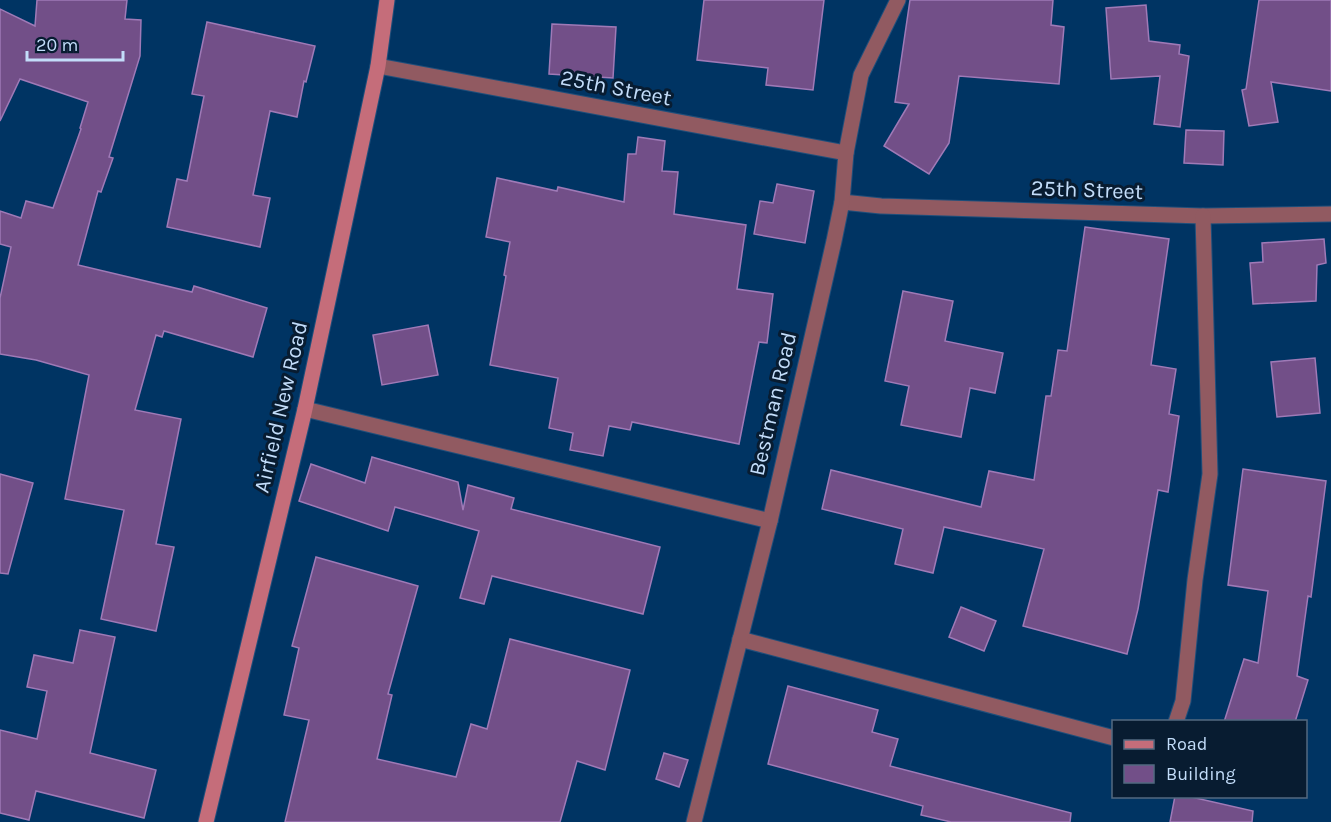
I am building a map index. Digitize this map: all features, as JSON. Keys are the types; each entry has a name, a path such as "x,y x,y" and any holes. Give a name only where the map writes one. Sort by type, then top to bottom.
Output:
{"street":[{"name":"Airfield New Road","path":"206,822 305,409 378,66 387,0"},
{"name":"Bestman Road","path":"694,822 770,521 842,202 846,153 861,75 898,0"},
{"name":"25th Street","path":"378,66 846,153"},
{"name":"25th Street","path":"842,202 881,206 1203,216 1331,214"},
{"path":"1177,720 1183,701 1195,580 1210,474 1203,216"},
{"path":"305,409 770,521"},
{"path":"740,639 1112,738"}],"building":[{"path":"37,0 127,0 125,19 141,20 140,56 109,157 113,158 101,192 98,191 78,265 192,292 194,286 267,308 253,357 164,331 162,337 156,335 135,410 181,419 156,544 174,547 156,631 101,619 124,510 65,499 89,375 36,360 0,354 0,298 11,247 0,244 0,211 21,218 26,201 53,208 81,129 88,102 20,79 0,121 0,9 35,26"},
{"path":"704,0 824,0 813,90 766,85 768,68 697,60"},
{"path":"910,0 1053,0 1051,25 1064,27 1059,84 959,76 949,143 929,174 884,146 909,104 895,102"},
{"path":"1259,0 1331,0 1331,91 1271,82 1278,122 1249,126 1242,90 1246,89"},
{"path":"1146,5 1149,41 1180,45 1179,54 1189,56 1180,127 1154,124 1160,76 1111,79 1106,8"},
{"path":"207,22 315,46 306,82 304,81 297,117 270,111 253,195 270,198 260,247 167,227 177,179 187,181 204,96 192,94"},
{"path":"552,24 616,27 613,78 549,74"},
{"path":"1186,130 1224,131 1223,165 1184,163"},
{"path":"638,137 665,141 662,171 678,172 674,214 746,225 737,289 773,294 767,343 759,342 739,444 632,422 630,430 609,426 603,456 570,450 573,433 549,428 558,378 490,365 510,242 486,237 497,178 557,191 558,187 624,202 628,154 636,154"},
{"path":"777,184 814,191 805,243 754,234 760,201 773,203"},
{"path":"1085,227 1169,239 1151,365 1176,369 1169,414 1179,416 1168,492 1158,490 1138,609 1127,654 1023,626 1044,549 944,527 933,573 895,564 903,529 822,509 831,470 981,507 989,471 1034,480 1046,396 1051,396 1058,350 1067,351"},
{"path":"1324,239 1326,263 1317,265 1316,301 1253,304 1250,263 1263,262 1262,243"},
{"path":"903,291 953,301 945,341 1003,353 995,393 970,388 961,437 901,425 909,386 885,381"},
{"path":"428,325 438,375 382,385 373,335"},
{"path":"1315,358 1320,413 1277,417 1271,362"},
{"path":"372,457 458,482 463,510 468,485 514,498 511,509 660,547 643,614 492,576 484,604 460,598 479,531 395,507 388,531 299,501 311,464 365,483"},
{"path":"1243,469 1326,481 1311,597 1308,596 1297,676 1308,680 1296,720 1225,720 1244,659 1258,663 1268,591 1228,585"},
{"path":"0,474 33,483 8,574 0,573"},
{"path":"316,557 418,586 388,694 392,695 377,759 456,777 471,724 487,729 510,639 630,670 605,770 577,761 560,822 285,822 309,720 284,715 299,648 292,646"},
{"path":"961,607 996,621 984,651 949,637"},
{"path":"80,630 115,637 90,753 156,770 144,818 36,791 29,820 0,813 0,730 37,739 47,691 27,687 34,655 73,663"},
{"path":"788,686 878,710 872,732 898,739 890,766 1071,813 1070,822 951,822 921,815 923,806 768,764"},
{"path":"664,753 688,760 679,787 656,779"},
{"path":"1175,798 1196,798 1253,811 1252,822 1170,822"}]}
